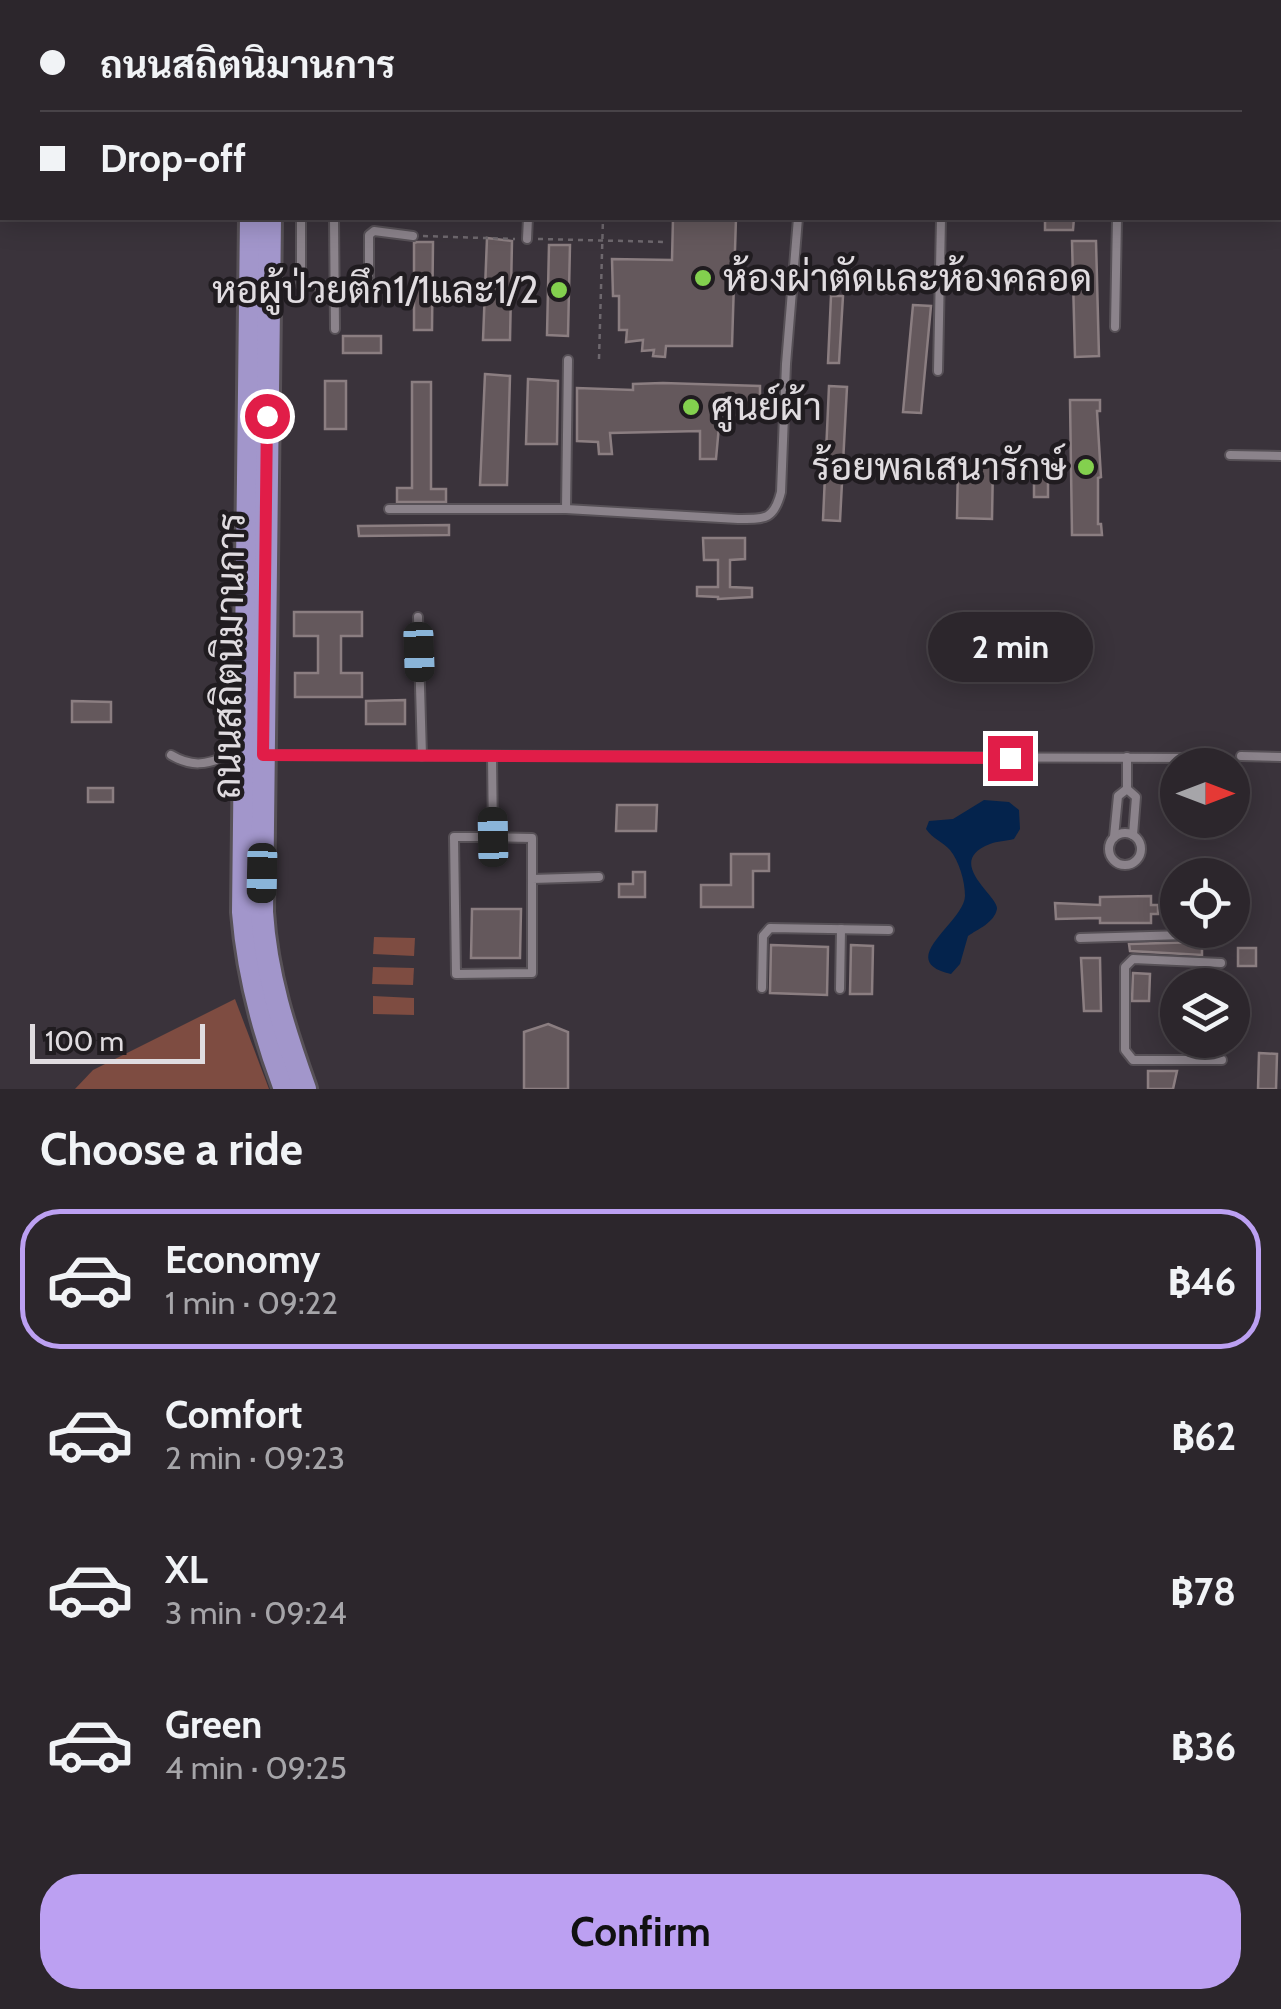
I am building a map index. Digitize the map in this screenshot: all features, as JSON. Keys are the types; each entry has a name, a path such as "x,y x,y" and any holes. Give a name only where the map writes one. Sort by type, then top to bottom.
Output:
{"main road":[{"name":"ถนนสถิตนิมานการ","path":"251,220 244,755 246,950 268,1042 285,1089"},
{"name":"ถนนสถิตนิมานการ","path":"270,220 244,755 265,956 275,1003 306,1089"}],"lane":[{"path":"301,220 301,285 368,286 369,235 374,231 413,236"},
{"path":"334,220 334,329"},
{"path":"527,239 528,220"},
{"path":"388,508 566,508 758,519 771,515 782,492 786,364 798,220"},
{"path":"938,372 941,220"},
{"path":"1115,327 1117,220"},
{"path":"566,508 568,360"},
{"path":"1230,454 1281,456"},
{"path":"418,617 422,756"},
{"path":"171,754 186,764 244,755 1160,757"},
{"path":"1250,756 1281,757"},
{"path":"492,757 493,837"},
{"path":"1127,757 1127,788 1136,797 1133,835"},
{"path":"1114,836 1124,832 1140,842 1141,853 1136,861 1117,863 1110,855 1118,796 1127,788"},
{"path":"454,837 493,837 532,838 532,973 456,974 454,837"},
{"path":"1126,865 1126,878"},
{"path":"532,879 599,878"},
{"path":"762,988 763,936 770,928 889,930"},
{"path":"840,989 841,929"},
{"path":"1080,938 1160,936"},
{"path":"1221,963 1133,959 1125,968 1124,1050 1133,1060 1222,1060"}],"path":[{"path":"599,359 604,220"},
{"path":"413,236 667,242"}],"shaded area":[{"path":"374,937 415,938 414,956 373,954"},
{"path":"373,967 414,968 413,985 372,984"},
{"path":"373,996 414,998 414,1015 373,1014"},
{"path":"235,999 269,1089 75,1089 93,1070"}],"water":[{"path":"984,800 1009,802 1019,810 1020,829 1014,839 990,844 977,851 972,860 972,869 997,909 989,922 968,936 960,964 951,974 935,968 929,960 930,951 962,907 964,884 953,855 926,829 929,821 953,819"}],"building":[{"path":"673,220 736,220 732,346 666,346 665,357 653,356 654,350 642,351 643,340 626,342 627,330 619,330 619,296 613,296 612,259 672,260"},
{"path":"1045,220 1074,220 1073,230 1045,230"},
{"path":"487,238 512,241 510,340 483,340"},
{"path":"1072,241 1096,241 1099,356 1075,357"},
{"path":"417,242 433,242 432,330 414,330"},
{"name":"หอผู้ป่วยตึก1/1และ1/2","path":"549,245 570,245 568,336 547,335"},
{"path":"831,296 843,296 839,363 828,363"},
{"path":"913,305 931,306 921,413 903,412"},
{"path":"343,336 381,336 381,353 343,353"},
{"path":"485,374 510,376 507,485 480,485"},
{"path":"528,379 558,381 557,444 526,444"},
{"path":"325,381 346,381 346,429 325,429"},
{"path":"412,382 431,382 431,489 446,489 446,502 397,502 397,488 412,488"},
{"path":"633,384 760,386 760,415 720,415 716,459 700,459 700,431 610,433 612,454 599,454 598,442 577,441 577,388 633,390"},
{"path":"829,386 847,387 840,521 823,520"},
{"name":"ร้อยพลเสนารักษ์","path":"1070,400 1100,400 1098,524 1102,535 1072,535"},
{"path":"958,463 993,464 992,519 957,518"},
{"path":"1034,470 1048,470 1048,497 1034,497"},
{"path":"449,525 449,535 359,536 358,526"},
{"path":"703,538 745,538 745,559 730,560 730,587 752,588 752,597 697,596 697,587 718,587 718,560 704,560"},
{"path":"294,612 362,612 362,636 341,636 341,673 362,673 362,697 295,697 295,673 318,673 318,636 294,636"},
{"path":"405,700 405,724 366,724 366,701"},
{"path":"72,701 111,702 111,722 72,722"},
{"path":"88,788 113,788 113,802 88,802"},
{"path":"617,805 657,805 656,831 616,831"},
{"path":"731,854 769,854 769,871 753,871 753,907 701,907 701,885 731,885"},
{"path":"633,872 645,872 645,897 619,897 619,884 633,884"},
{"path":"1151,896 1151,905 1158,905 1158,914 1151,914 1151,923 1056,919 1055,903 1100,905 1100,897"},
{"path":"472,909 521,909 520,958 471,958"},
{"path":"1129,944 1202,948 1202,955 1130,951"},
{"path":"771,945 828,947 827,995 770,993"},
{"path":"851,945 873,946 872,994 850,994"},
{"path":"1238,948 1256,948 1256,966 1238,966"},
{"path":"1081,958 1100,958 1101,1011 1084,1011"},
{"path":"1133,973 1150,974 1149,1001 1132,1001"},
{"path":"548,1024 568,1032 568,1089 524,1089 524,1032"},
{"path":"1259,1053 1277,1054 1276,1089 1258,1089"},
{"path":"1148,1071 1177,1071 1173,1089 1148,1089"}],"place":[{"name":"ห้องผ่าตัดและห้องคลอด","path":"703,278"},
{"name":"หอผู้ป่วยตึก1/1และ1/2","path":"559,290"},
{"name":"ศูนย์ผ้า","path":"691,407"},
{"name":"ร้อยพลเสนารักษ์","path":"1086,467"}],"route":[{"path":"267,416 263,755 1010,758"}]}
